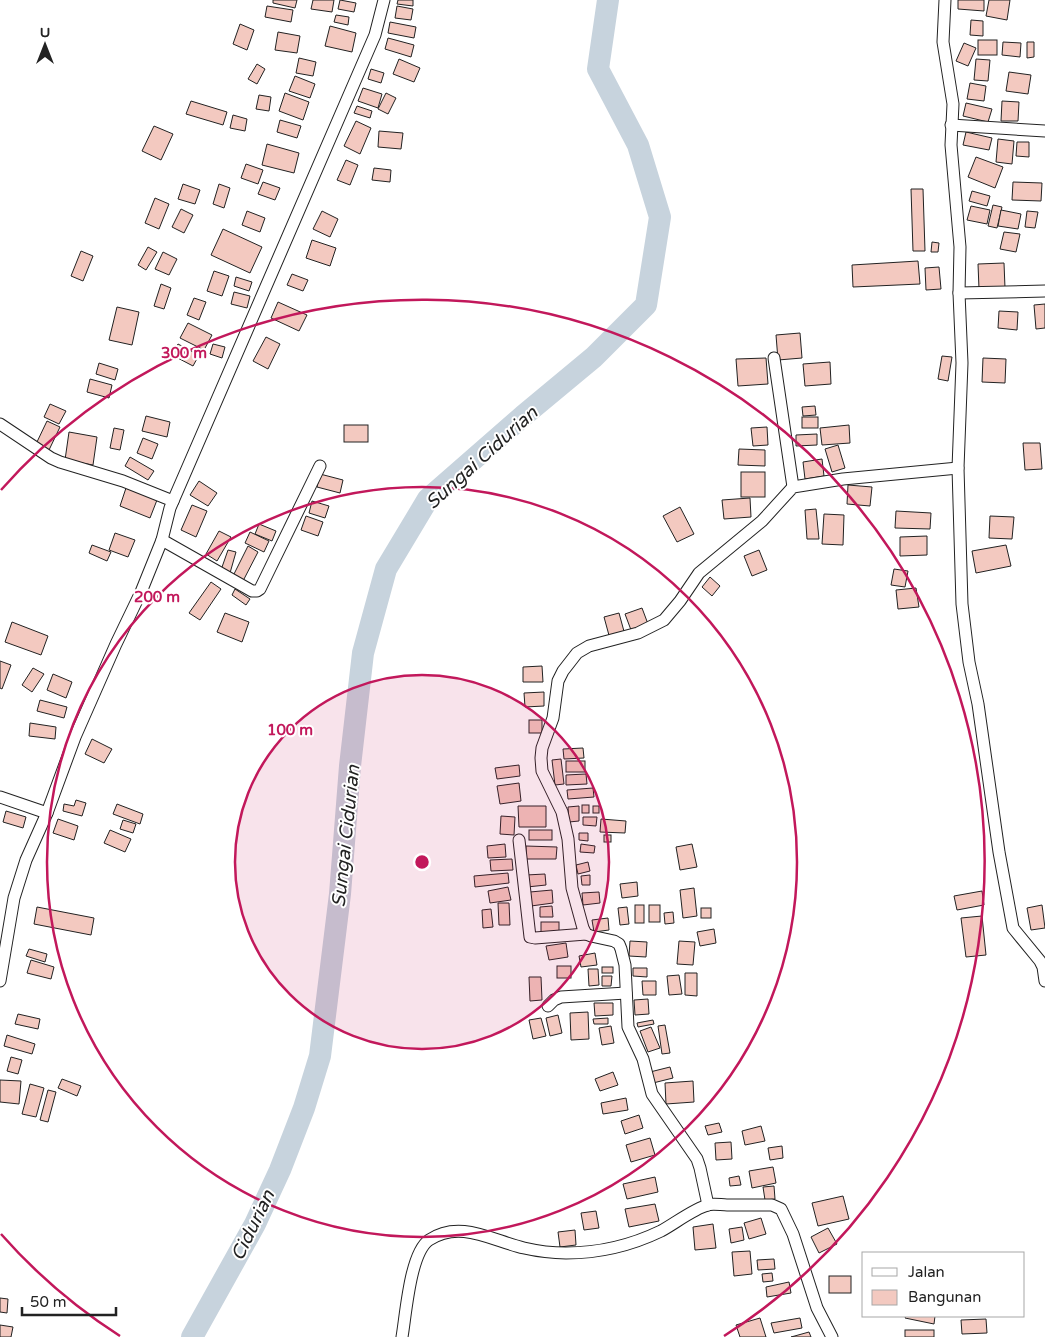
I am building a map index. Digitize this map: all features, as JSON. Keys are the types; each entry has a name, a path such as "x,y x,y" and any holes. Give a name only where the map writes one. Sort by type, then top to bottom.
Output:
{"street":[{"path":"0,981 14,898 26,860 48,813 76,737 141,592 162,540 173,501 375,35 384,0"},
{"path":"945,0 943,42 952,104 954,188 960,247 959,293 962,363 958,468 962,604 969,662 978,704 999,852 1013,928 1040,961 1045,981"},
{"path":"952,125 1045,131"},
{"path":"959,293 1045,291"},
{"path":"774,358 793,487"},
{"path":"0,424 51,458 123,481 173,501"},
{"path":"162,540 252,591 256,591 260,589 320,466"},
{"path":"586,934 572,888 568,839 562,812 542,771 541,753 553,718 557,684 580,650 638,633 664,620 680,601 699,572 762,521 793,487 852,478 958,468"},
{"path":"0,797 48,813"},
{"path":"518,840 530,937 586,934 618,944 624,959 628,1027 643,1059 652,1094 697,1159 708,1205"},
{"path":"548,1006 554,1000 561,997 626,992"},
{"path":"402,1337 412,1273 422,1248 433,1238 450,1232 468,1231 524,1248 564,1253 581,1252 605,1249 635,1241 660,1231 708,1205 772,1205 781,1209 793,1234 817,1308 832,1337"}],"building":[{"path":"273,0 297,0 295,8 273,3"},
{"path":"313,0 334,0 332,12 311,9"},
{"path":"340,0 356,3 354,12 338,9"},
{"path":"398,0 413,0 413,6 397,4"},
{"path":"958,0 984,0 984,11 958,9"},
{"path":"989,0 1010,0 1007,20 986,16"},
{"path":"267,6 293,10 291,22 265,17"},
{"path":"397,6 413,9 411,20 395,18"},
{"path":"336,15 349,17 348,25 334,22"},
{"path":"971,20 983,21 983,36 970,35"},
{"path":"390,22 416,27 414,38 388,33"},
{"path":"240,24 254,30 247,50 233,44"},
{"path":"330,26 356,33 352,52 325,46"},
{"path":"278,32 300,36 297,53 275,50"},
{"path":"388,38 414,45 411,57 385,49"},
{"path":"978,40 997,40 997,55 978,55"},
{"path":"1003,42 1021,43 1020,57 1002,55"},
{"path":"1027,42 1034,42 1034,57 1027,58"},
{"path":"964,43 976,48 968,66 956,61"},
{"path":"299,58 316,62 313,76 296,73"},
{"path":"399,59 420,68 414,82 393,74"},
{"path":"976,59 990,60 988,81 974,80"},
{"path":"257,64 265,69 257,84 248,79"},
{"path":"371,69 384,73 381,83 368,79"},
{"path":"1009,72 1031,75 1028,94 1006,91"},
{"path":"295,76 315,84 310,98 289,91"},
{"path":"970,83 986,86 984,101 967,99"},
{"path":"363,88 382,94 378,108 358,101"},
{"path":"285,93 309,102 303,120 279,111"},
{"path":"386,93 396,98 388,114 378,109"},
{"path":"259,95 271,97 269,111 256,109"},
{"path":"191,101 227,112 223,125 186,114"},
{"path":"1002,101 1019,102 1018,121 1001,121"},
{"path":"966,103 992,109 988,122 963,116"},
{"path":"357,106 372,111 370,118 354,113"},
{"path":"233,115 247,119 245,131 230,128"},
{"path":"280,120 301,126 297,138 277,132"},
{"path":"356,121 371,128 360,154 344,146"},
{"path":"154,126 173,134 161,160 142,151"},
{"path":"379,131 403,133 401,149 378,147"},
{"path":"966,132 992,138 989,150 963,145"},
{"path":"998,139 1014,141 1012,164 996,162"},
{"path":"1017,142 1029,142 1029,157 1016,156"},
{"path":"267,144 299,153 294,173 262,165"},
{"path":"976,157 1003,167 995,188 968,177"},
{"path":"346,160 358,165 350,185 337,180"},
{"path":"246,164 263,170 258,184 241,178"},
{"path":"374,168 391,170 390,182 372,180"},
{"path":"263,182 280,188 275,200 258,194"},
{"path":"1013,182 1042,183 1041,201 1012,200"},
{"path":"183,184 200,190 195,204 178,199"},
{"path":"219,184 230,188 224,208 213,204"},
{"path":"911,189 923,189 925,251 913,251"},
{"path":"972,191 990,196 987,206 969,201"},
{"path":"155,198 169,204 159,229 145,223"},
{"path":"993,205 1002,207 997,228 988,226"},
{"path":"971,206 990,210 987,224 967,220"},
{"path":"181,209 193,215 184,233 172,227"},
{"path":"1001,210 1021,214 1018,229 998,226"},
{"path":"247,211 265,218 260,232 242,225"},
{"path":"322,211 338,219 330,237 313,229"},
{"path":"1027,211 1038,212 1035,228 1025,227"},
{"path":"223,229 262,247 250,273 211,255"},
{"path":"1004,232 1020,234 1016,252 1000,249"},
{"path":"312,240 336,248 330,266 306,258"},
{"path":"932,242 939,243 938,252 931,252"},
{"path":"148,247 157,252 146,270 138,265"},
{"path":"81,251 93,256 83,281 71,276"},
{"path":"163,252 177,259 169,275 155,269"},
{"path":"918,261 920,284 853,287 852,265"},
{"path":"1004,263 1005,288 979,289 978,264"},
{"path":"939,267 941,289 926,290 925,268"},
{"path":"214,271 229,276 222,296 207,291"},
{"path":"292,274 308,280 303,291 287,285"},
{"path":"236,277 252,282 249,291 234,286"},
{"path":"161,284 171,288 164,309 154,306"},
{"path":"234,292 250,296 247,308 231,304"},
{"path":"194,298 206,302 199,320 187,315"},
{"path":"278,302 307,315 299,331 271,318"},
{"path":"1045,304 1045,328 1036,329 1034,305"},
{"path":"117,307 139,312 132,345 109,340"},
{"path":"999,311 1018,312 1017,330 998,328"},
{"path":"188,323 212,335 204,350 180,338"},
{"path":"800,333 802,358 778,360 776,335"},
{"path":"266,337 280,344 268,369 253,361"},
{"path":"178,344 199,355 193,366 172,355"},
{"path":"213,344 225,347 222,358 210,354"},
{"path":"942,356 952,357 948,381 938,379"},
{"path":"766,358 768,384 738,386 736,359"},
{"path":"983,358 1006,359 1005,383 982,382"},
{"path":"830,362 831,384 805,386 803,364"},
{"path":"99,363 118,369 115,380 96,374"},
{"path":"90,379 112,385 109,398 87,392"},
{"path":"50,404 66,411 59,424 44,417"},
{"path":"815,406 816,415 803,416 802,407"},
{"path":"146,416 170,422 167,437 142,431"},
{"path":"802,417 818,417 818,428 802,428"},
{"path":"47,421 60,427 49,450 36,444"},
{"path":"344,425 368,425 368,442 344,442"},
{"path":"849,425 850,443 822,445 820,428"},
{"path":"767,427 768,445 753,446 751,428"},
{"path":"114,428 124,430 120,450 110,448"},
{"path":"69,432 97,437 93,465 65,460"},
{"path":"817,434 817,445 796,446 796,435"},
{"path":"143,438 158,444 152,459 137,453"},
{"path":"1023,443 1040,443 1042,469 1025,470"},
{"path":"838,445 845,468 832,472 825,449"},
{"path":"739,449 765,450 765,466 738,465"},
{"path":"130,457 154,471 148,480 125,466"},
{"path":"822,459 824,476 805,479 803,462"},
{"path":"741,472 765,472 765,497 741,497"},
{"path":"320,474 343,480 340,493 317,487"},
{"path":"199,481 217,493 208,506 190,495"},
{"path":"848,485 872,487 870,506 847,504"},
{"path":"126,488 157,500 150,518 120,506"},
{"path":"750,498 751,517 724,519 722,500"},
{"path":"312,501 329,506 325,518 309,513"},
{"path":"192,505 207,511 196,537 181,530"},
{"path":"680,507 694,534 677,542 663,516"},
{"path":"816,509 819,539 807,539 805,510"},
{"path":"896,511 931,513 930,529 895,528"},
{"path":"824,514 844,515 843,545 822,544"},
{"path":"306,516 323,522 318,536 301,530"},
{"path":"990,516 1014,517 1012,539 989,538"},
{"path":"259,524 276,531 272,541 255,534"},
{"path":"219,531 231,537 217,561 206,554"},
{"path":"250,532 269,541 264,552 245,543"},
{"path":"115,533 135,540 128,557 109,550"},
{"path":"927,536 927,555 900,556 900,537"},
{"path":"92,545 111,552 107,561 89,553"},
{"path":"1006,545 1011,566 976,573 972,551"},
{"path":"248,546 258,552 243,581 233,576"},
{"path":"228,550 236,552 230,573 221,570"},
{"path":"759,550 767,570 752,576 744,556"},
{"path":"894,569 908,571 905,587 891,585"},
{"path":"710,577 720,586 712,596 702,587"},
{"path":"211,582 221,589 200,620 189,613"},
{"path":"916,588 919,607 898,609 896,590"},
{"path":"235,589 250,599 246,605 232,595"},
{"path":"642,608 648,624 631,630 625,614"},
{"path":"225,613 249,622 242,642 217,632"},
{"path":"619,613 625,635 610,639 604,617"},
{"path":"12,622 48,636 41,655 5,642"},
{"path":"0,661 11,665 2,689 0,688"},
{"path":"542,666 543,682 523,682 523,667"},
{"path":"33,668 44,674 32,692 22,685"},
{"path":"53,674 72,682 66,698 47,690"},
{"path":"544,692 544,706 525,707 524,693"},
{"path":"40,700 67,707 64,718 37,711"},
{"path":"529,720 542,720 542,733 529,733"},
{"path":"30,723 56,727 55,739 29,736"},
{"path":"92,739 112,749 104,763 85,754"},
{"path":"583,748 584,758 564,759 563,749"},
{"path":"561,759 564,784 555,785 552,760"},
{"path":"566,761 585,761 585,772 566,772"},
{"path":"519,765 520,776 497,779 495,768"},
{"path":"586,774 587,784 566,785 566,775"},
{"path":"519,783 521,801 500,804 497,786"},
{"path":"593,788 594,797 568,799 567,790"},
{"path":"76,800 86,803 82,816 63,811 64,804 74,806"},
{"path":"117,804 143,814 140,824 113,814"},
{"path":"582,805 589,805 589,813 582,813"},
{"path":"518,806 546,806 546,827 519,827"},
{"path":"579,806 579,821 569,822 568,807"},
{"path":"593,806 599,806 599,813 593,813"},
{"path":"6,811 26,817 23,828 3,822"},
{"path":"501,816 515,817 514,835 500,834"},
{"path":"583,817 597,817 596,826 583,825"},
{"path":"58,819 78,826 74,840 53,833"},
{"path":"601,819 626,821 625,833 600,832"},
{"path":"123,820 136,824 133,833 120,829"},
{"path":"110,830 131,839 125,852 104,843"},
{"path":"529,830 552,830 552,840 529,840"},
{"path":"579,833 588,833 588,841 579,840"},
{"path":"604,835 611,835 611,842 604,842"},
{"path":"505,844 506,857 488,858 487,846"},
{"path":"581,844 595,846 594,853 580,852"},
{"path":"692,844 697,867 680,870 676,847"},
{"path":"526,846 557,847 556,859 526,859"},
{"path":"512,859 513,870 491,871 490,860"},
{"path":"588,862 590,871 578,874 576,865"},
{"path":"508,873 509,883 475,887 474,876"},
{"path":"545,874 546,885 527,887 526,875"},
{"path":"590,875 590,885 582,885 581,876"},
{"path":"637,882 638,896 622,898 620,884"},
{"path":"508,887 511,900 490,903 488,891"},
{"path":"694,888 697,916 683,918 680,890"},
{"path":"552,890 553,903 531,906 530,892"},
{"path":"982,891 984,905 957,910 954,896"},
{"path":"599,892 600,903 583,905 582,893"},
{"path":"498,903 509,903 510,925 499,925"},
{"path":"635,905 644,905 644,923 635,923"},
{"path":"649,905 660,905 660,922 649,922"},
{"path":"1042,905 1045,928 1031,930 1027,908"},
{"path":"552,906 553,917 540,917 540,907"},
{"path":"37,907 94,918 91,935 34,924"},
{"path":"627,907 629,924 620,925 618,908"},
{"path":"701,908 711,908 711,918 701,918"},
{"path":"491,909 493,927 483,928 482,910"},
{"path":"673,912 674,923 665,924 664,913"},
{"path":"982,916 986,955 966,957 961,918"},
{"path":"608,918 609,930 594,932 592,920"},
{"path":"541,922 559,922 559,933 541,933"},
{"path":"714,929 716,943 700,946 697,932"},
{"path":"630,941 647,942 646,957 629,956"},
{"path":"679,941 695,942 693,965 677,964"},
{"path":"566,943 568,957 549,960 546,946"},
{"path":"29,949 47,954 45,962 26,956"},
{"path":"595,953 597,965 581,967 579,956"},
{"path":"31,960 54,967 51,979 27,973"},
{"path":"557,966 571,966 571,978 557,978"},
{"path":"602,967 613,967 613,973 602,973"},
{"path":"633,968 647,968 647,977 633,976"},
{"path":"588,969 598,969 599,985 589,986"},
{"path":"685,973 697,973 697,996 685,995"},
{"path":"679,975 682,994 669,995 667,976"},
{"path":"602,976 612,976 611,986 602,986"},
{"path":"529,977 541,977 542,1000 530,1001"},
{"path":"642,981 656,981 656,995 643,995"},
{"path":"648,999 649,1014 635,1015 634,1000"},
{"path":"594,1003 613,1003 613,1015 595,1016"},
{"path":"588,1012 589,1039 571,1040 570,1013"},
{"path":"18,1014 40,1019 38,1029 15,1024"},
{"path":"558,1015 562,1033 550,1036 546,1018"},
{"path":"541,1018 546,1036 533,1039 529,1020"},
{"path":"608,1018 608,1024 594,1024 593,1019"},
{"path":"653,1020 654,1024 638,1027 637,1023"},
{"path":"665,1025 670,1053 662,1054 658,1026"},
{"path":"611,1026 614,1043 602,1045 599,1028"},
{"path":"651,1027 660,1048 648,1052 640,1031"},
{"path":"7,1035 35,1044 32,1054 4,1046"},
{"path":"11,1057 22,1060 18,1074 7,1071"},
{"path":"670,1067 673,1078 653,1083 650,1072"},
{"path":"613,1072 618,1085 600,1091 595,1079"},
{"path":"62,1079 81,1086 77,1096 58,1088"},
{"path":"0,1080 21,1081 19,1104 0,1102"},
{"path":"693,1081 694,1102 666,1104 665,1083"},
{"path":"30,1084 44,1088 36,1117 22,1114"},
{"path":"48,1090 56,1092 48,1122 40,1120"},
{"path":"626,1098 628,1110 603,1114 601,1103"},
{"path":"639,1115 643,1128 625,1134 621,1121"},
{"path":"719,1123 722,1132 708,1135 705,1126"},
{"path":"761,1126 765,1141 745,1145 742,1131"},
{"path":"650,1138 655,1155 631,1162 626,1145"},
{"path":"731,1142 732,1159 716,1160 715,1143"},
{"path":"782,1146 783,1158 770,1160 768,1148"},
{"path":"773,1167 776,1183 752,1188 749,1171"},
{"path":"739,1176 741,1185 730,1186 729,1178"},
{"path":"655,1177 658,1192 627,1199 623,1184"},
{"path":"774,1186 775,1199 765,1200 763,1187"},
{"path":"843,1196 849,1219 818,1226 812,1203"},
{"path":"655,1204 659,1221 629,1227 625,1209"},
{"path":"596,1211 599,1228 584,1230 581,1213"},
{"path":"761,1218 766,1234 749,1239 744,1223"},
{"path":"713,1224 716,1248 695,1250 693,1227"},
{"path":"742,1227 744,1240 731,1243 729,1229"},
{"path":"828,1228 837,1244 819,1253 811,1237"},
{"path":"575,1230 576,1245 560,1247 558,1232"},
{"path":"750,1251 752,1274 734,1276 732,1252"},
{"path":"774,1259 775,1269 758,1270 757,1260"},
{"path":"772,1273 773,1281 763,1282 762,1274"},
{"path":"829,1276 851,1276 851,1293 829,1293"},
{"path":"789,1282 791,1293 767,1297 766,1287"},
{"path":"0,1298 8,1299 7,1313 0,1312"},
{"path":"906,1317 935,1317 934,1324"},
{"path":"760,1318 766,1337 740,1337 736,1325"},
{"path":"800,1318 802,1328 774,1333 771,1323"},
{"path":"986,1319 987,1333 962,1334 961,1320"},
{"path":"0,1325 13,1327 11,1337 0,1337"},
{"path":"905,1330 934,1330 934,1337 905,1337"},
{"path":"809,1332 811,1337 791,1337"}],"waterway":[{"name":"Sungai Cidurian","path":"192,1337 255,1224 280,1170 304,1108 320,1056 340,894 350,766 363,653 386,569 428,499 594,357 646,305 660,217 638,145 598,69 608,0"}],"water label":[{"name":"Cidurian","path":"252,1225"}]}
